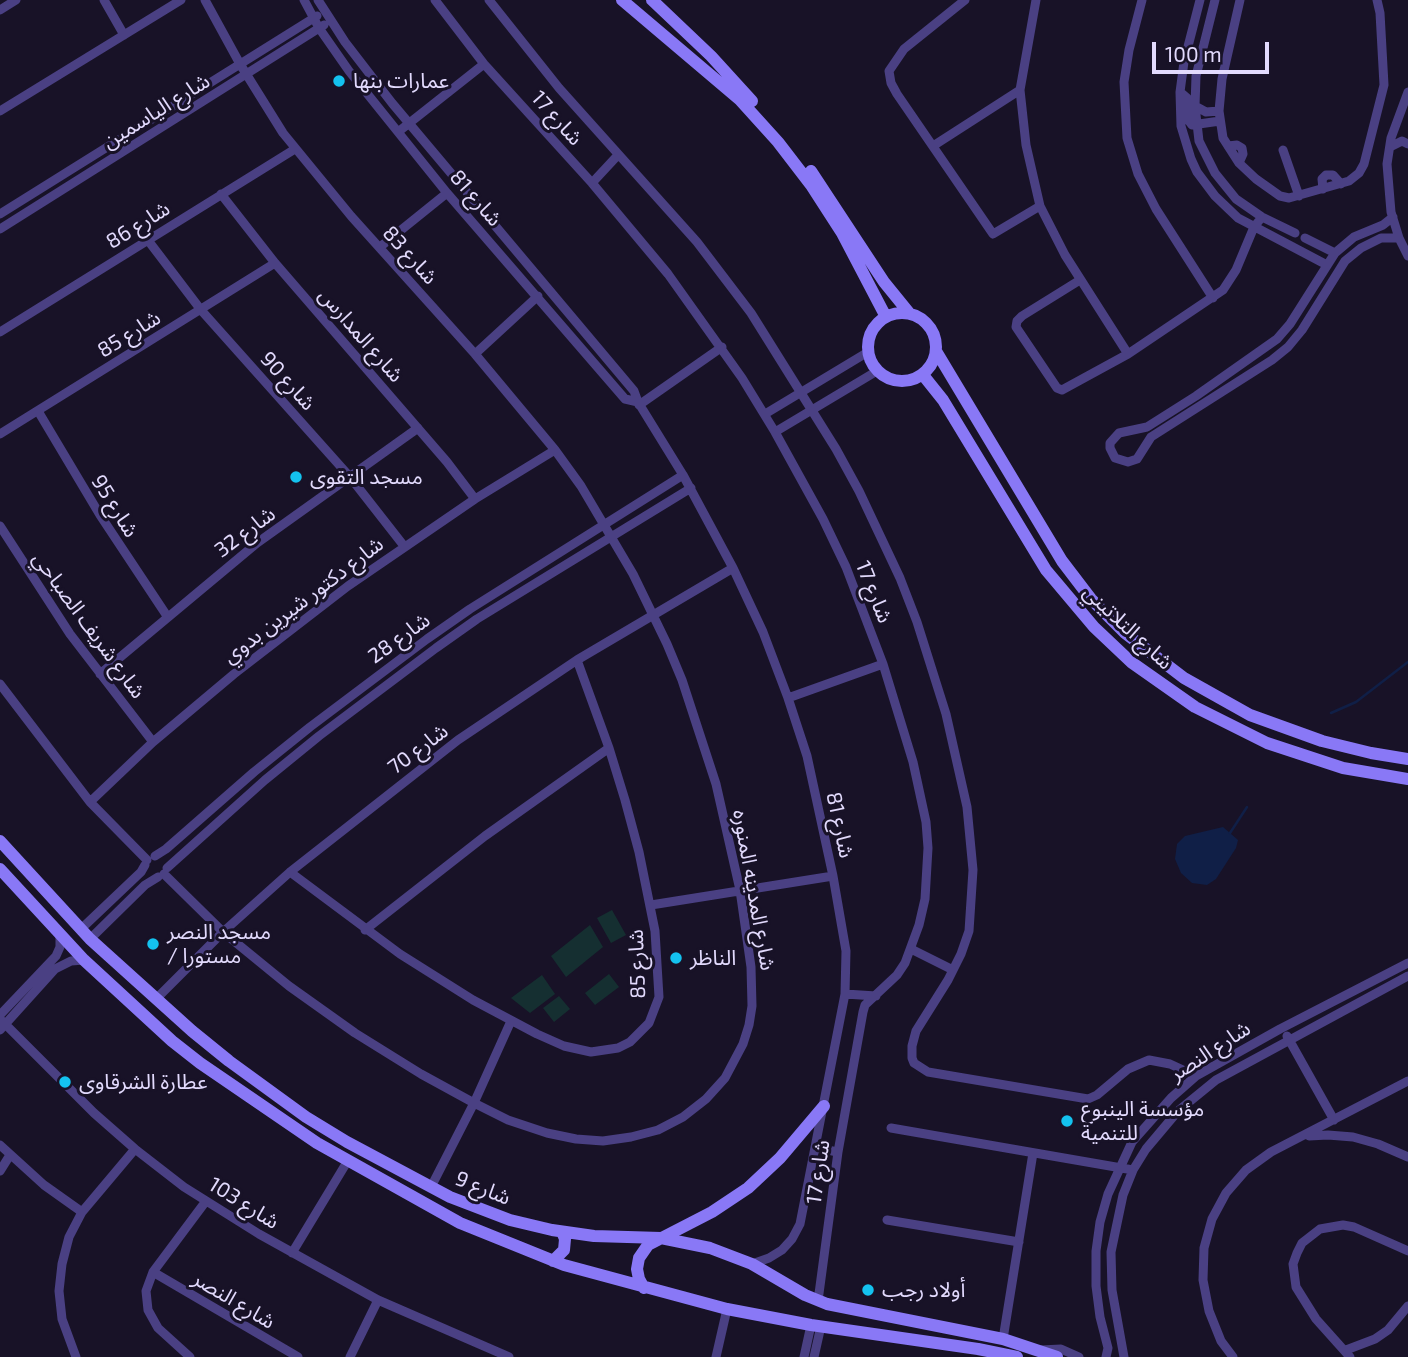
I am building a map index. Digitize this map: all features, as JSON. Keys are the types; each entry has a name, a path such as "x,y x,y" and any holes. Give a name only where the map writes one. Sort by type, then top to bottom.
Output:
{"main road":[{"path":"622,0 740,100 778,142 811,185 842,233 886,317"},
{"path":"652,0 710,56 789,143 838,209 884,282 910,314"},
{"path":"898,313 910,314 921,319 930,328 936,351 932,365 923,375 912,381 899,382 877,371 868,352 871,332 877,323 886,317 898,313"},
{"name":"شارع التلاتيني","path":"936,351 1062,561 1091,599 1144,649 1205,691 1274,725 1346,748 1408,759"},
{"name":"شارع التلاتيني","path":"923,375 943,400 1046,570 1086,618 1131,662 1195,707 1267,743 1343,768 1408,779"},
{"name":"شارع 9","path":"0,841 86,934 156,999 229,1061 306,1117 430,1187 489,1213 562,1232 661,1238 710,1248 752,1264 818,1301 848,1310 1003,1339 1057,1357"},
{"name":"شارع 9","path":"0,869 84,960 172,1041 200,1063 277,1118 347,1162 460,1223 553,1261 727,1310 1017,1357"},
{"path":"644,1288 638,1274 639,1258 648,1245 712,1212 748,1188 775,1163 824,1107"},
{"path":"553,1261 564,1250 565,1239 562,1232"}],"street":[{"path":"0,10 16,0"},
{"path":"104,0 124,35"},
{"path":"0,111 181,0"},
{"name":"شارع 83","path":"205,0 246,75 295,149 475,354 555,450 604,523"},
{"name":"شارع 81","path":"304,0 319,28 365,92 447,193 625,399 638,403"},
{"name":"شارع 81","path":"318,0 368,73 408,123 635,391 638,403 691,488 733,568 763,632 788,698 807,756 833,876 846,951 845,994 803,1217 797,1232 787,1245 775,1254 752,1264"},
{"name":"شارع 17","path":"435,0 484,64 592,183 668,274 722,348 765,414 823,519 846,567 883,664 913,762 926,822 926,887 919,925 911,949 897,975 865,1005 838,1152 818,1301"},
{"path":"489,0 559,88 668,208 725,277 775,350 859,491 900,578 925,645 946,714 967,807 973,870 969,931 953,970 921,1022 912,1046 914,1063 928,1072 1088,1100 1128,1069 1149,1060 1170,1064 1196,1076"},
{"path":"965,0 904,49 889,71 891,83 993,234 1040,206"},
{"path":"1036,0 1020,90 1026,145 1040,206 1080,280 1128,354"},
{"path":"1142,0 1124,82 1127,138 1138,174 1156,209 1213,298"},
{"path":"1200,0 1184,62 1180,92 1181,126 1185,144 1197,172 1222,205 1238,218 1327,265"},
{"path":"1215,0 1196,76 1196,122 1204,152 1223,184 1236,199 1262,217 1295,233"},
{"path":"1240,0 1222,79 1219,116 1223,138 1239,163 1266,187 1289,198 1341,184 1354,177 1364,164 1384,85 1377,0"},
{"name":"شارع الياسمين","path":"0,214 324,12"},
{"name":"شارع الياسمين","path":"0,229 330,21"},
{"path":"398,132 484,64"},
{"path":"933,146 1020,90"},
{"path":"1180,92 1187,98 1189,121 1192,125 1219,116"},
{"path":"1408,92 1387,164 1388,195 1393,217 1408,256"},
{"path":"1195,106 1219,116"},
{"path":"124,136 131,147"},
{"path":"1390,147 1402,141 1408,144"},
{"name":"شارع 86","path":"0,332 295,149"},
{"path":"1283,150 1299,196"},
{"path":"592,183 618,155"},
{"path":"380,247 447,193"},
{"name":"شارع المدارس","path":"221,194 475,499"},
{"path":"1080,280 1022,316 1016,327 1056,388 1062,390 1128,354 1223,290 1236,270 1254,227 1262,217"},
{"path":"1393,217 1383,225 1354,237 1335,253 1277,340 1196,397 1146,427 1119,433 1110,443 1115,458 1128,462 1137,459 1151,438 1288,347 1345,261 1361,248 1381,239 1399,238"},
{"path":"1354,237 1361,248"},
{"path":"1305,238 1335,253"},
{"name":"شارع 90","path":"147,239 201,310 350,477 404,546"},
{"path":"498,251 508,242"},
{"name":"شارع 85","path":"0,435 275,262"},
{"path":"475,354 538,296"},
{"path":"638,403 722,348"},
{"path":"765,414 868,352"},
{"path":"775,432 877,371"},
{"name":"شارع 95","path":"38,411 100,515 167,616"},
{"name":"شارع 32","path":"100,674 257,543 418,428"},
{"name":"شارع دكتور شيرين بدوي","path":"90,802 153,742 234,674 348,586 475,499 555,450"},
{"name":"شارع 28","path":"86,934 149,860 166,849 310,727 470,609 683,475"},
{"name":"شارع 28","path":"86,934 163,873 205,832 319,736 477,619 691,488"},
{"name":"شارع المدينه المنوره","path":"163,873 223,932 289,986 355,1033 421,1074 508,1120 547,1133 576,1139 603,1140 658,1130 683,1117 706,1099 735,1062 749,1025 752,1006 751,967 740,890 706,749 682,680 653,614 604,523"},
{"name":"شارع شريف الصباحي","path":"0,526 41,591 153,742"},
{"name":"شارع 70","path":"156,999 223,932 290,872 458,740 577,660 733,568"},
{"path":"470,609 477,619"},
{"name":"شارع 85","path":"290,872 365,930 436,978 511,1021 564,1046 591,1052 618,1048 641,1034 656,1011 659,997 659,959 651,905 639,852 609,748 577,660"},
{"path":"788,698 883,664"},
{"path":"0,684 90,802 149,860 149,874 163,873 163,858 149,860"},
{"path":"365,930 485,836 609,748"},
{"path":"651,905 833,876"},
{"path":"1,1022 56,956 60,947 60,936"},
{"path":"911,949 953,970"},
{"path":"1,1022 55,969 65,962 84,960"},
{"name":"شارع النصر","path":"1107,1352 1098,1302 1096,1251 1105,1203 1132,1142 1151,1118 1196,1076 1408,963"},
{"name":"شارع النصر","path":"1124,1357 1112,1290 1111,1252 1116,1223 1133,1170 1161,1129 1196,1094 1216,1080 1408,976"},
{"path":"845,994 876,996"},
{"path":"430,1187 474,1103 511,1021"},
{"name":"شارع 103","path":"1,1022 72,1093 135,1149 206,1201 292,1253 378,1300 509,1357"},
{"path":"1280,1029 1289,1040 1334,1120"},
{"path":"1233,1357 1221,1341 1209,1311 1203,1280 1204,1248 1212,1219 1226,1193 1247,1170 1271,1152 1408,1082"},
{"path":"891,1128 1133,1170"},
{"path":"1303,1136 1353,1138 1378,1144 1408,1157"},
{"path":"0,1145 44,1185 82,1212"},
{"path":"816,1148 838,1152"},
{"path":"76,1357 62,1319 59,1292 69,1237 82,1212 135,1149"},
{"path":"1003,1339 1033,1153"},
{"path":"0,1171 10,1155"},
{"path":"292,1253 347,1162"},
{"path":"190,1357 158,1328 148,1310 146,1292 153,1272 206,1201"},
{"path":"887,1220 1018,1241"},
{"path":"1408,1251 1354,1227 1343,1225 1320,1229 1303,1243 1293,1264 1296,1287 1317,1319 1348,1354 1382,1334 1408,1306"},
{"path":"1096,1251 1111,1252"},
{"name":"شارع النصر","path":"153,1272 285,1354 298,1357"},
{"path":"350,1357 378,1300"},
{"path":"716,1357 727,1310"},
{"path":"804,1357 816,1325"},
{"path":"814,1357 816,1325"},
{"path":"1107,1352 1121,1345"},
{"path":"1041,1350 1061,1349 1079,1357"}],"green space":[{"path":"612,910 626,935 611,943 597,918"},
{"path":"590,925 603,947 566,977 551,956"},
{"path":"609,974 619,987 595,1005 585,993"},
{"path":"542,975 555,994 530,1013 511,998"},
{"path":"559,996 570,1009 554,1022 543,1008"}],"water":[{"path":"1223,827 1238,840 1236,848 1216,879 1207,885 1192,883 1181,873 1175,859 1177,844 1185,836"}],"waterway":[{"path":"1331,713 1356,702 1408,662"},
{"path":"1230,833 1247,807"}],"place":[{"name":"عمارات بنها","path":"339,81"},
{"name":"مسجد التقوى","path":"296,477"},
{"name":"مسجد النصر / مستورا","path":"153,944"},
{"name":"الناظر","path":"676,958"},
{"name":"عطارة الشرقاوى","path":"65,1082"},
{"name":"مؤسسة الينبوع للتنمية","path":"1067,1121"},
{"name":"أولاد رجب","path":"868,1290"}]}
